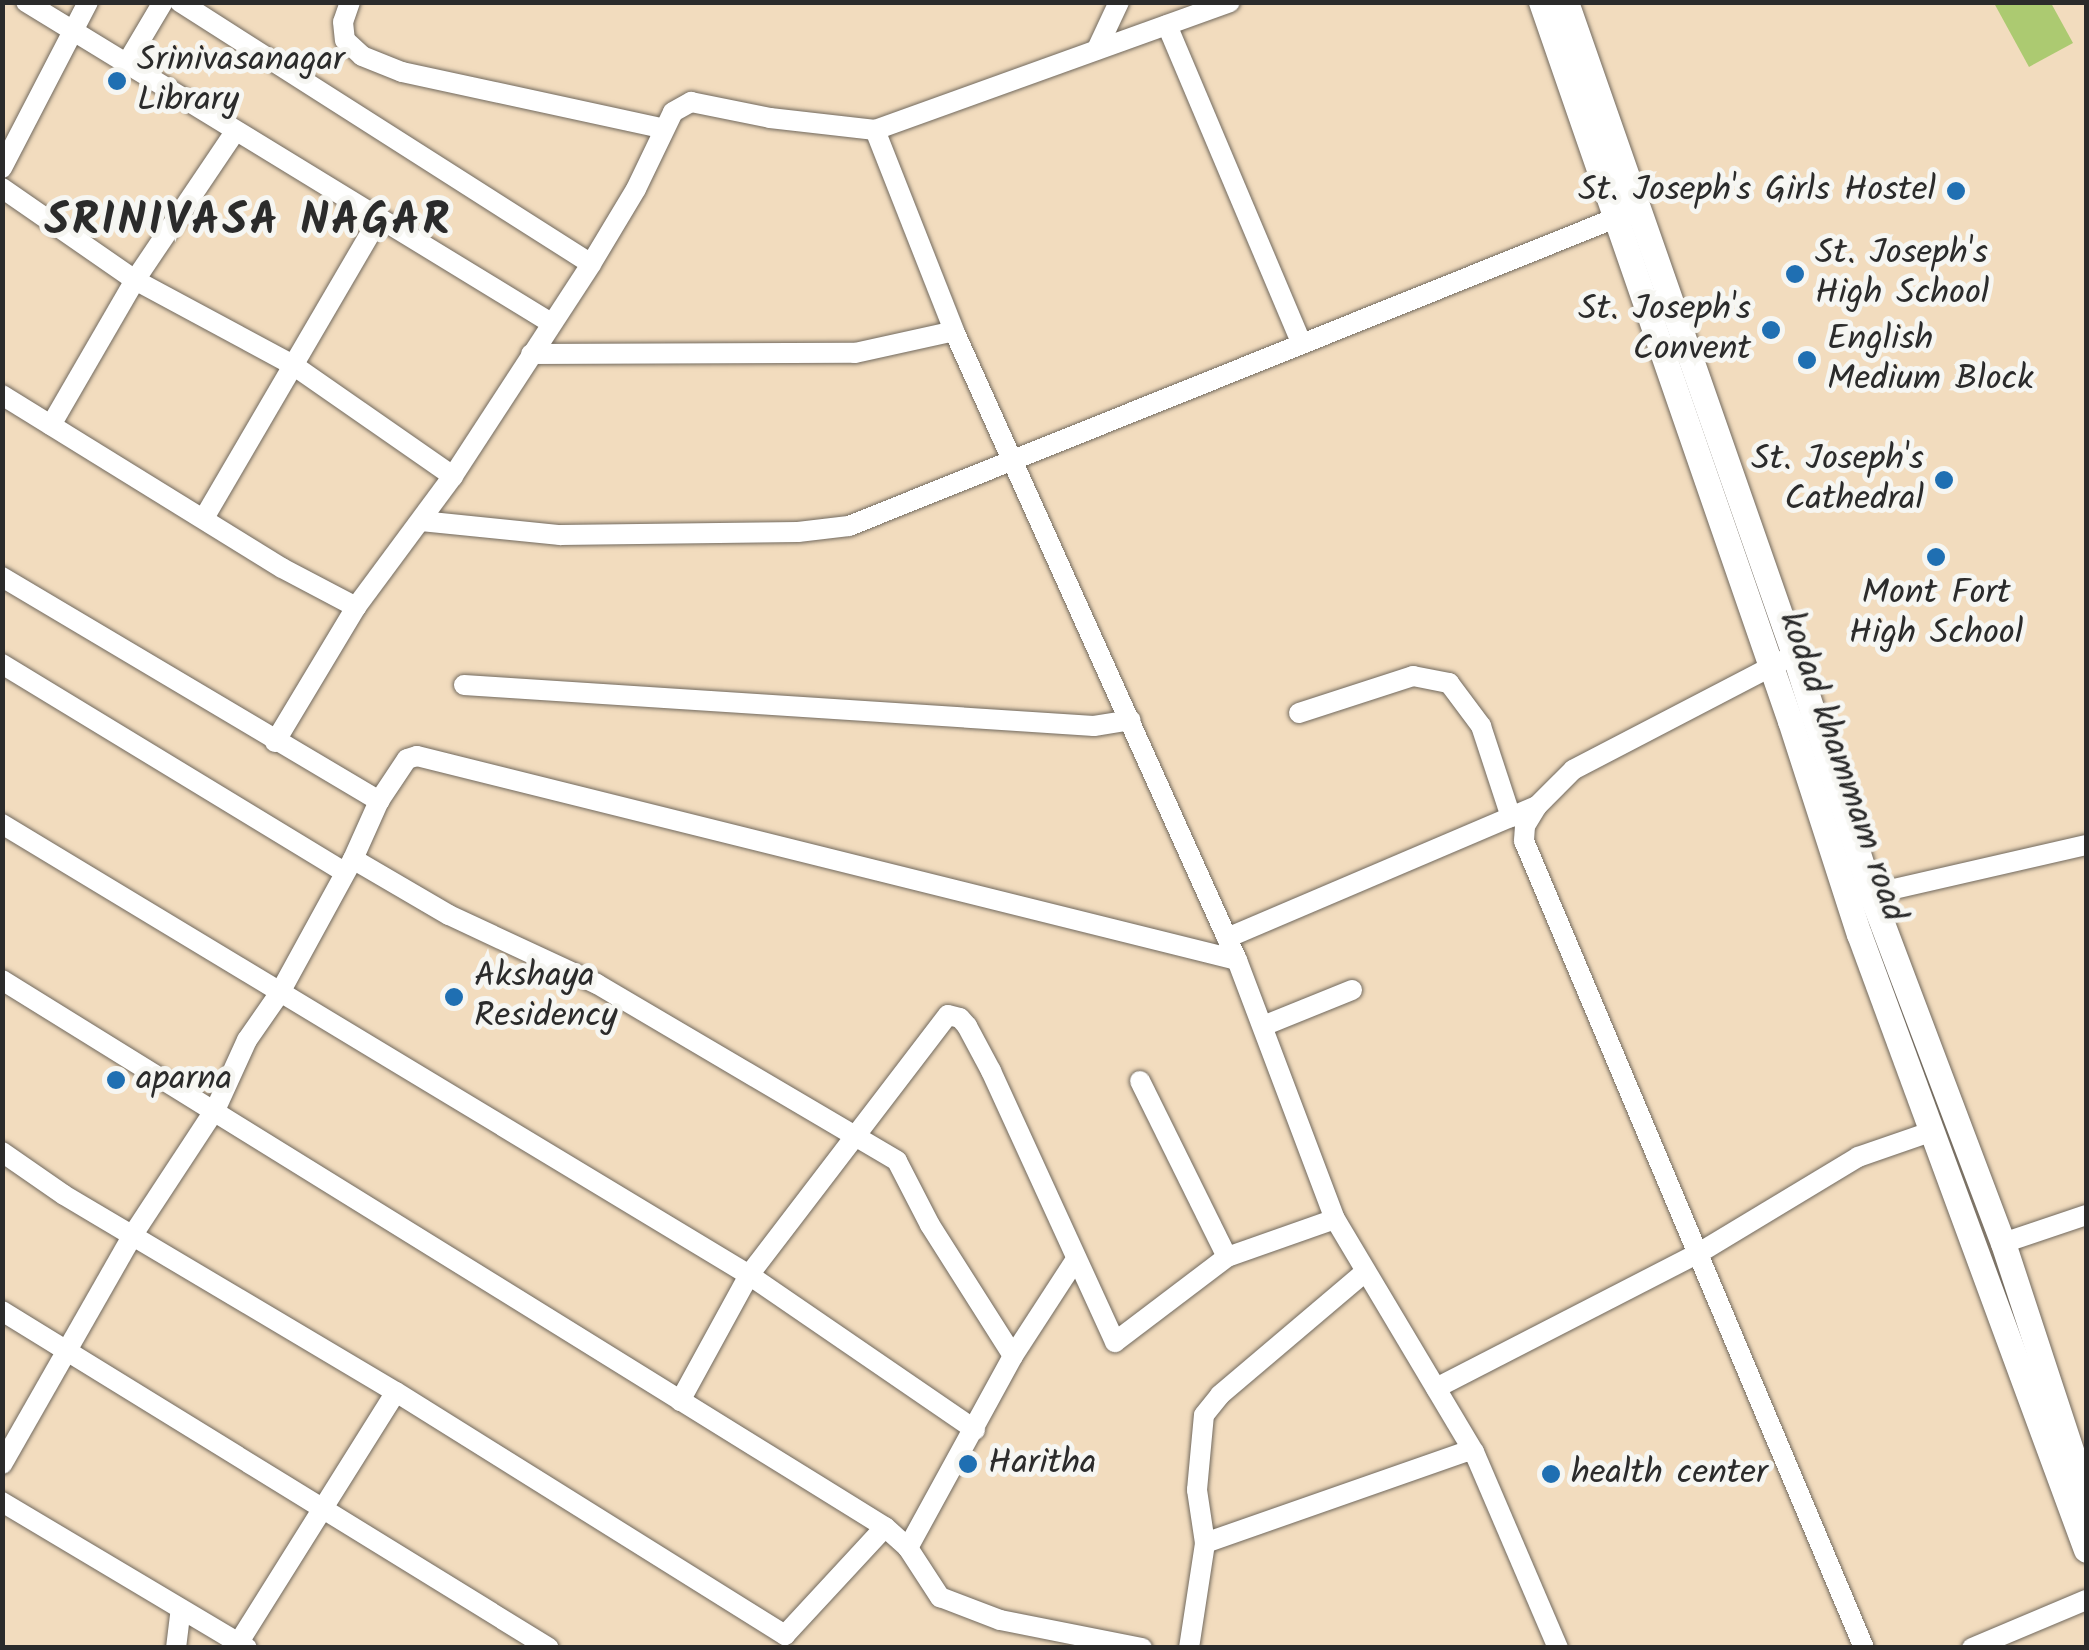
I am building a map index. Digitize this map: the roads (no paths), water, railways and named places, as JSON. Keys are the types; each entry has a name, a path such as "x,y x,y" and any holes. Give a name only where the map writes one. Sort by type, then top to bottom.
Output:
{"main road":[{"name":"kodad khammam road","path":"1541,2 1794,654 1859,897 1933,1131 2086,1550"},
{"name":"kodad khammam road","path":"1566,2 1626,214 1771,667 1859,897 2004,1243 2086,1496"}],"street":[{"path":"26,2 551,324"},
{"path":"2,168 88,2"},
{"path":"125,66 164,2"},
{"path":"180,2 591,264"},
{"path":"350,2 342,22 345,40 362,56 402,72 662,128"},
{"path":"1097,49 1119,2"},
{"path":"275,742 356,607 453,476 591,264 636,190 662,128 673,112 691,102 770,118 875,130 1230,2"},
{"path":"1167,25 1302,344"},
{"path":"875,130 954,331 1016,458 1238,960 1335,1219 1474,1452 1558,1648"},
{"path":"51,424 135,280 234,132"},
{"path":"2,188 135,280 293,365 453,476"},
{"path":"421,522 560,535 798,532 849,526 1626,214"},
{"path":"204,518 379,218"},
{"path":"531,354 855,352 954,331"},
{"path":"2,395 356,607"},
{"path":"2,577 379,801"},
{"path":"1794,654 1573,770 1537,806 1525,826 1528,856 1864,1648"},
{"path":"2,664 348,866 598,984 897,1161 930,1224 1013,1356"},
{"path":"1298,714 1414,676 1449,683 1481,726 1510,817"},
{"path":"464,685 1094,726 1131,720"},
{"path":"2,1464 134,1233 216,1108 247,1040 279,994 379,801 407,759 417,756 1238,960"},
{"path":"1228,938 1537,806"},
{"path":"2,824 749,1275 975,1430"},
{"path":"1859,897 2086,845"},
{"path":"2,980 164,1083 216,1108 885,1527 908,1548 940,1597 1000,1620 1142,1648"},
{"path":"1263,1026 1352,990"},
{"path":"680,1401 749,1275 942,1018 960,1018 990,1072 1115,1342 1227,1257 1335,1219"},
{"path":"1140,1082 1227,1257"},
{"path":"1436,1388 1699,1254 1858,1156 1933,1131"},
{"path":"2,1152 64,1195 134,1233 396,1392 785,1634 885,1527"},
{"path":"2004,1243 2086,1215"},
{"path":"908,1548 1013,1356 1076,1259"},
{"path":"1189,1648 1205,1543 1197,1490 1204,1414 1234,1382 1365,1272"},
{"path":"2,1311 549,1648"},
{"path":"2,1502 243,1645 396,1392"},
{"path":"1205,1543 1474,1452"},
{"path":"1972,1648 2086,1600"},
{"path":"176,1648 181,1610"}],"place":[{"name":"Srinivasanagar Library","path":"117,81"},
{"name":"St. Joseph's Girls Hostel","path":"1956,191"},
{"name":"St. Joseph's High School","path":"1795,274"},
{"name":"St. Joseph's Convent","path":"1771,330"},
{"name":"English Medium Block","path":"1807,360"},
{"name":"St. Joseph's Cathedral","path":"1944,480"},
{"name":"Mont Fort High School","path":"1936,557"},
{"name":"Akshaya Residency","path":"454,997"},
{"name":"aparna","path":"116,1080"},
{"name":"Haritha","path":"968,1464"},
{"name":"health center","path":"1551,1474"}],"district":[{"name":"SRINIVASA NAGAR","path":"248,223"}]}
